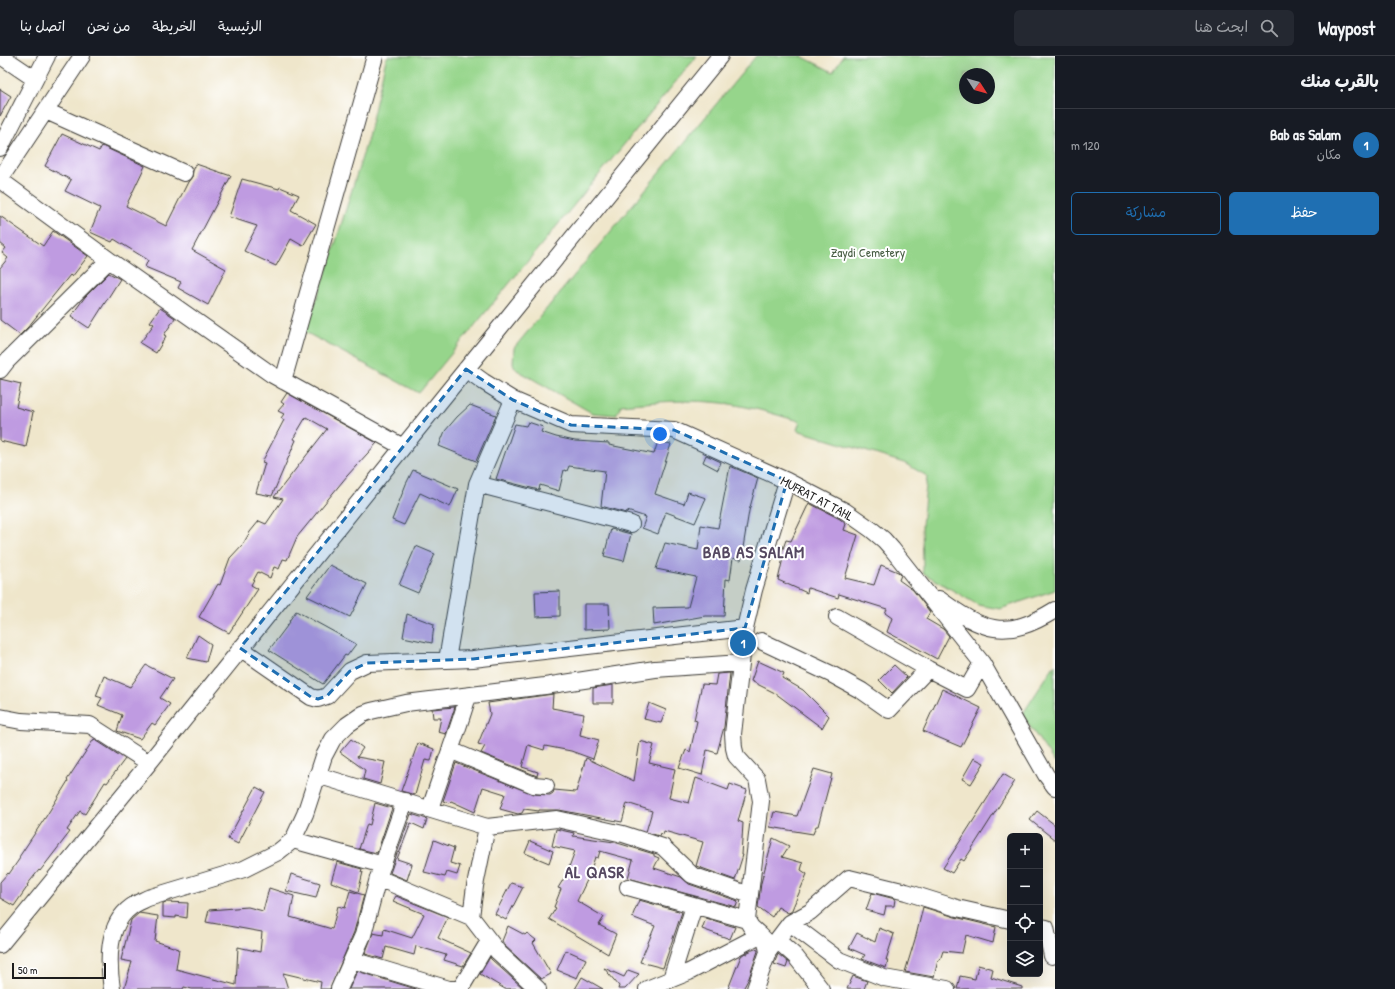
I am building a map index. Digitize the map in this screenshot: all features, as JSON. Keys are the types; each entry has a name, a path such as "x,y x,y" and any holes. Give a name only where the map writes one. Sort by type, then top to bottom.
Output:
{"street":[{"path":"1,56 35,79"},
{"path":"0,148 47,56"},
{"path":"82,56 0,179 109,260 272,374 402,446"},
{"path":"283,381 375,56"},
{"path":"0,945 149,763 402,446 720,56"},
{"path":"46,111 184,172"},
{"path":"0,370 7,361 109,260"},
{"name":"MUFRAT AT TAHL","path":"466,369 513,400 571,424 674,430 787,481 845,511 872,530 892,549 982,663 1046,775 1055,787"},
{"path":"447,660 477,484 513,400"},
{"path":"787,481 754,590 745,628 733,734 736,756 757,779 761,801 747,920 751,927 766,941 773,946 796,956 821,989"},
{"path":"477,484 631,524"},
{"path":"924,589 974,622 1000,630 1025,626 1055,610"},
{"path":"837,617 967,689 982,663"},
{"path":"240,648 312,697 318,699 327,696 350,671 367,663 473,659 745,628"},
{"path":"761,641 862,691 889,710 928,668"},
{"path":"112,989 109,958 112,936 118,921 130,907 148,898 244,869 278,852 293,840 305,814 324,756 333,739 347,725 363,714 381,708 406,703 581,681 655,668 741,663"},
{"path":"430,809 461,722 468,696"},
{"path":"0,717 21,721 90,725 149,763"},
{"path":"450,750 534,785 546,786"},
{"path":"317,775 487,827 557,819 623,834 663,847 692,875 750,895"},
{"path":"339,989 363,935 380,872 405,801"},
{"path":"471,917 474,886 487,827"},
{"path":"293,840 380,872 471,917 498,952 538,989"},
{"path":"755,989 773,946 790,923 810,912 849,878 906,892 957,908 1007,919"},
{"path":"628,887 747,920"},
{"path":"671,979 694,906"},
{"path":"790,923 839,960 884,978 947,989"},
{"path":"1043,928 1046,928 1049,957"},
{"path":"647,989 689,972 760,934"},
{"path":"458,989 462,986 489,941"},
{"path":"352,960 455,989"}],"highlighted area":[{"path":"466,369 513,400 571,425 674,430 787,481 745,628 473,659 367,663 350,671 327,696 318,699 311,697 240,648"}],"green space":[{"path":"388,56 697,56 419,393 305,332 328,267 367,141 386,59"},
{"name":"Zaydi Cemetery","path":"756,56 801,56 833,72 843,56 1055,56 1055,590 1000,609 978,605 923,573 922,525 927,476 904,463 797,430 800,421 731,404 700,401 652,402 621,405 616,415 592,413 517,370 513,364 514,348"},
{"path":"1055,664 1055,763 1022,715"}],"building":[{"path":"0,89 11,96 0,116"},
{"path":"62,134 99,151 102,146 145,166 126,206 166,226 192,177 196,164 231,176 192,250 226,269 208,305 178,288 181,282 145,267 148,260 114,239 112,242 90,232 100,208 65,191 71,180 45,166"},
{"path":"242,179 279,189 280,187 299,195 291,210 316,224 303,246 291,239 276,266 244,251 257,226 229,217"},
{"path":"0,216 43,246 53,231 88,256 72,277 70,275 20,335 0,320 0,268 8,258 2,253 6,248 0,243"},
{"path":"109,273 120,279 89,328 71,316 85,297"},
{"path":"160,308 175,318 164,335 166,336 156,353 140,343 154,324 150,322"},
{"path":"0,379 21,384 16,407 33,412 26,447 0,441"},
{"path":"287,393 377,443 347,476 297,537 287,560 283,559 279,569 274,567 270,578 258,572 251,585 258,589 229,633 199,617 218,584 220,585 230,558 243,544 259,521 266,524 283,499 274,497 327,429 306,417 293,439 296,440 272,496 256,493 265,463 262,462 284,420 281,418 284,414 278,411 284,404 281,402"},
{"path":"470,405 496,415 476,461 439,446 445,431"},
{"path":"528,422 543,427 541,432 556,437 575,441 609,443 609,445 654,454 658,441 671,444 655,494 684,504 688,492 706,498 695,523 666,512 658,534 642,528 646,517 627,511 626,513 601,506 605,471 569,466 567,471 564,470 559,491 540,485 539,490 496,479 515,424 526,426"},
{"path":"706,455 721,462 718,470 703,462"},
{"path":"730,466 758,478 749,511 741,560 733,558 730,580 726,579 724,616 705,616 654,625 653,608 688,607 696,577 656,569 665,543 698,550 701,525 718,528"},
{"path":"413,470 458,489 450,507 420,493 404,525 392,520"},
{"path":"809,503 840,519 846,524 844,530 858,535 845,578 874,585 881,565 898,572 901,575 899,580 913,590 930,612 926,619 943,629 949,636 937,659 887,632 892,618 885,613 887,609 839,594 838,598 808,588 807,593 778,580 783,558 780,557 786,540 791,541"},
{"path":"611,529 631,534 624,561 604,556"},
{"path":"416,546 435,554 418,593 399,585"},
{"path":"330,565 367,584 350,617 307,596"},
{"path":"560,591 560,616 536,617 535,592"},
{"path":"584,604 609,604 610,629 584,630"},
{"path":"296,611 356,644 347,656 345,655 323,684 269,650 290,622 289,621"},
{"path":"407,614 434,624 432,643 403,637"},
{"path":"198,635 211,644 206,662 187,658"},
{"path":"758,661 784,673 782,678 803,690 829,716 822,728 775,693 751,681"},
{"path":"146,665 173,679 160,698 170,704 155,725 152,723 140,739 117,731 122,715 98,705 102,698 96,696 104,676 130,687"},
{"path":"894,665 907,677 892,693 879,680"},
{"path":"730,673 724,727 717,753 707,750 702,775 679,768 686,750 690,752 697,721 694,720 702,684 715,685 717,674"},
{"path":"613,685 613,703 593,703 593,688"},
{"path":"942,689 981,708 961,747 923,731"},
{"path":"553,694 552,708 584,714 580,735 599,740 593,759 571,751 545,746 544,750 528,745 522,767 538,772 537,776 481,753 485,746 478,744 490,714 488,703"},
{"path":"649,703 666,710 661,723 644,719"},
{"path":"455,707 446,734 438,732 441,718 433,718 432,709"},
{"path":"94,739 125,759 107,783 105,782 85,814 80,811 67,830 70,832 40,871 39,870 27,885 28,886 14,906 0,898 0,882 8,873 9,874 20,858 19,857"},
{"path":"351,739 363,748 357,757 385,762 380,784 363,779 365,770 340,752"},
{"path":"640,741 654,745 649,763 675,769 669,798 689,803 696,778 728,790 730,784 747,790 738,821 743,823 741,855 743,855 735,880 696,866 703,842 664,831 663,835 660,833 659,836 646,832 652,811 627,803 622,822 559,810 539,811 524,809 522,813 518,814 500,809 505,794 483,787 475,812 451,801 449,803 443,801 456,763 533,794 550,795 554,790 576,792 586,758 634,781"},
{"path":"418,743 434,749 431,761 425,760 415,795 401,791"},
{"path":"974,758 984,763 971,784 962,779"},
{"path":"814,769 832,774 818,826 816,826 813,834 770,827 774,812 797,816"},
{"path":"1003,774 1015,781 964,861 961,859 952,873 943,868"},
{"path":"256,787 265,792 238,844 228,839"},
{"path":"375,803 392,808 377,853 359,849 367,824 370,825"},
{"path":"1037,811 1055,825 1055,840 1030,820"},
{"path":"411,814 427,819 424,829 411,823 397,859 412,864 407,880 390,873"},
{"path":"556,829 574,833 573,836 614,842 654,854 654,856 659,858 654,868 681,877 689,884 738,901 736,907 628,878 633,860 600,851 598,858 595,857 589,876 577,901 604,917 599,925 616,934 608,954 549,919 556,908 554,907 561,889 558,888 566,875 575,851 552,846"},
{"path":"773,838 789,846 782,857 803,863 801,870 807,874 791,912 788,913 778,907 772,917 758,907 761,883"},
{"path":"434,840 454,848 450,863 460,866 457,875 447,872 445,877 424,872"},
{"path":"530,841 553,851 549,863 525,853"},
{"path":"337,862 362,869 361,872 363,872 358,892 331,882"},
{"path":"291,874 320,883 316,898 286,891"},
{"path":"511,883 523,887 506,920 495,914"},
{"path":"269,888 294,896 290,917 332,929 338,906 345,908 350,891 364,895 354,932 330,989 320,989 321,982 283,973 288,989 192,989 184,987 183,989 124,989 132,962 121,960 131,920 139,913 158,916 155,941 179,949 176,969 236,985 238,947 260,952 262,932 206,922 209,910 248,907 263,911"},
{"path":"872,893 895,899 894,906 886,906 884,915 866,910"},
{"path":"396,896 448,917 438,938 471,953 463,966 444,960 446,955 416,946 414,955 386,947 383,959 365,954 373,933 383,935 384,929 412,938 424,914 393,901"},
{"path":"639,900 682,912 663,968 640,962 655,926 632,917"},
{"path":"163,903 188,903 187,918 176,916 176,918 163,917"},
{"path":"923,907 996,927 993,943 966,935 962,953 943,951 940,960 938,960 934,977 905,972"},
{"path":"706,918 735,927 730,939 702,929"},
{"path":"508,926 525,935 527,933 536,940 533,943 551,974 541,979 505,946 502,941"},
{"path":"879,928 894,934 886,960 888,960 886,968 862,959 865,955 849,948 857,933 875,942"},
{"path":"755,949 758,951 749,978 743,989 728,989 741,956"},
{"path":"566,950 586,959 577,978 557,970"},
{"path":"778,954 788,962 786,968 774,964"},
{"path":"490,957 523,988 505,989 480,974"},
{"path":"978,965 993,969 991,977 1022,987 1022,989 957,989 960,976 975,979"},
{"path":"604,968 624,977 628,970 639,974 625,989 618,989 619,986"},
{"path":"357,971 416,989 349,989"},
{"path":"853,976 867,981 864,989 847,989"},
{"path":"582,977 603,989 575,989"}],"place":[{"name":"Bab as Salam","path":"743,643"}],"district":[{"name":"BAB AS SALAM","path":"754,551"},
{"name":"AL QASR","path":"595,871"}]}
